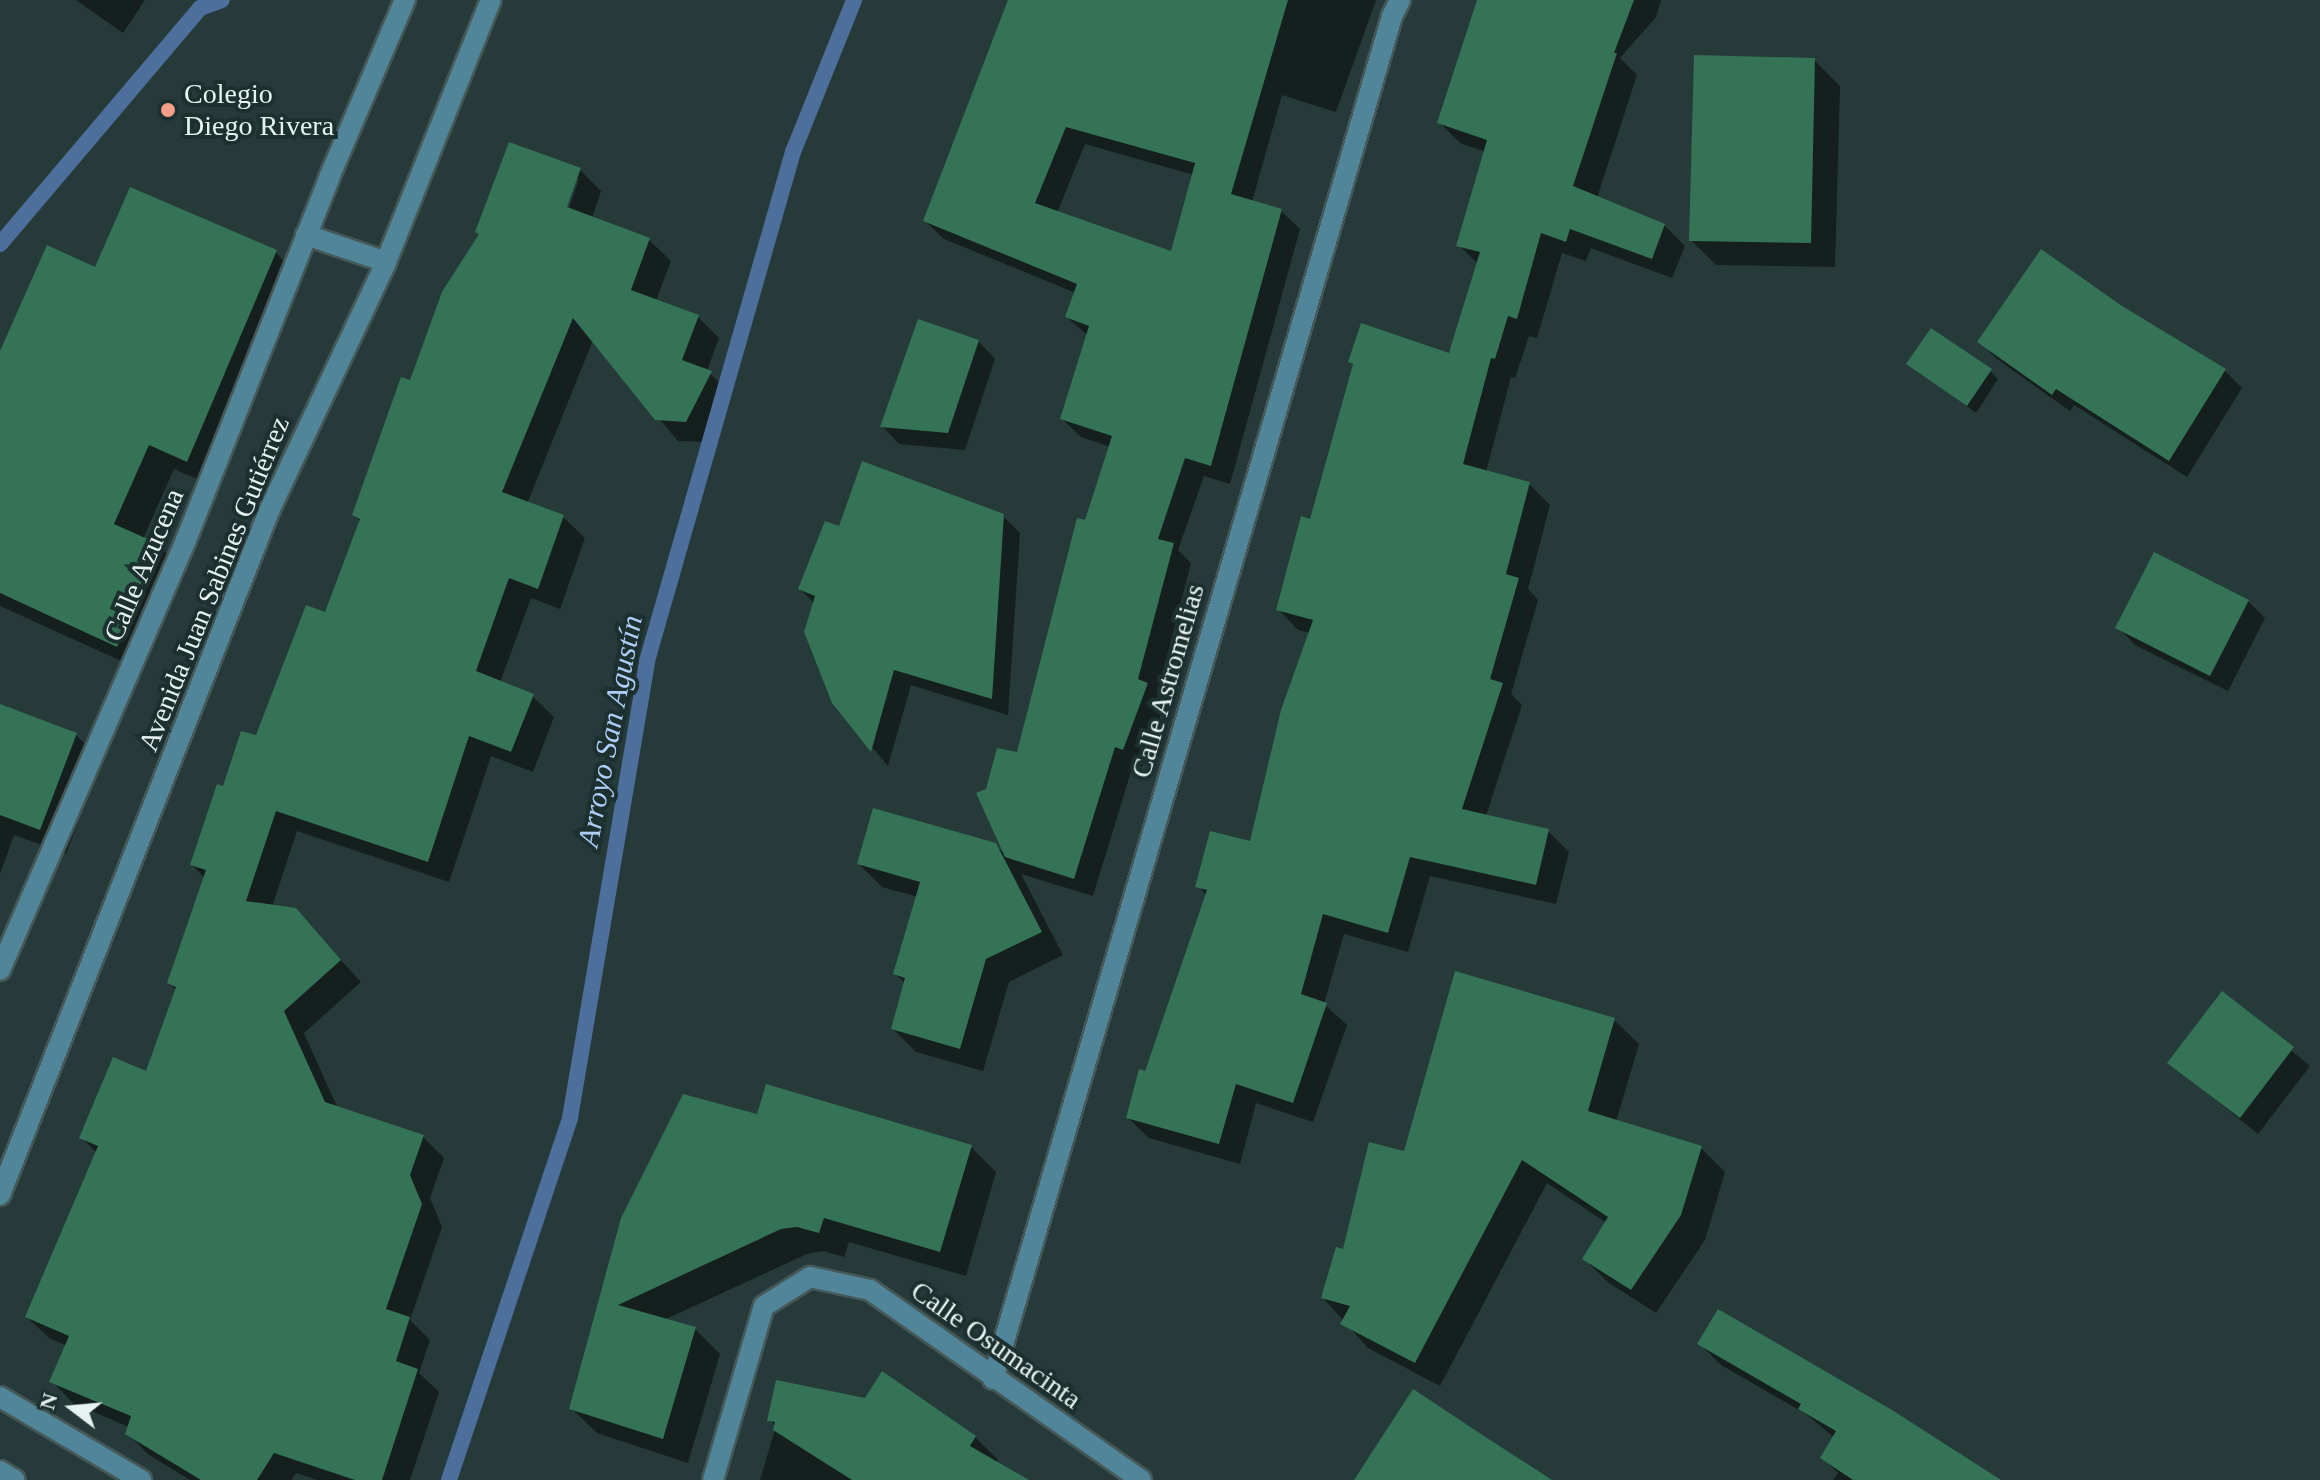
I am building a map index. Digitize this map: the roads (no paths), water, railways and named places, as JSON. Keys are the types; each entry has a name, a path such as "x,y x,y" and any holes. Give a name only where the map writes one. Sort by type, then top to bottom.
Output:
{"street":[{"name":"Calle Azucena","path":"0,970 186,540 329,178 405,0"},
{"name":"Avenida Juan Sabines Gutiérrez","path":"0,1195 270,509 386,262 491,0"},
{"name":"Calle Astromelias","path":"993,1379 1392,16 1400,0"},
{"path":"306,235 386,262"},
{"name":"Calle Osumacinta","path":"713,1480 764,1306 810,1277 870,1290 1141,1480"},
{"path":"0,1397 141,1480"},
{"path":"0,1471 15,1480"}],"waterway":[{"path":"0,244 200,8 222,0"},
{"name":"Arroyo San Agustín","path":"449,1480 570,1118 647,661 793,152 854,0"}],"place":[{"name":"Colegio Diego Rivera","path":"168,110"}]}
